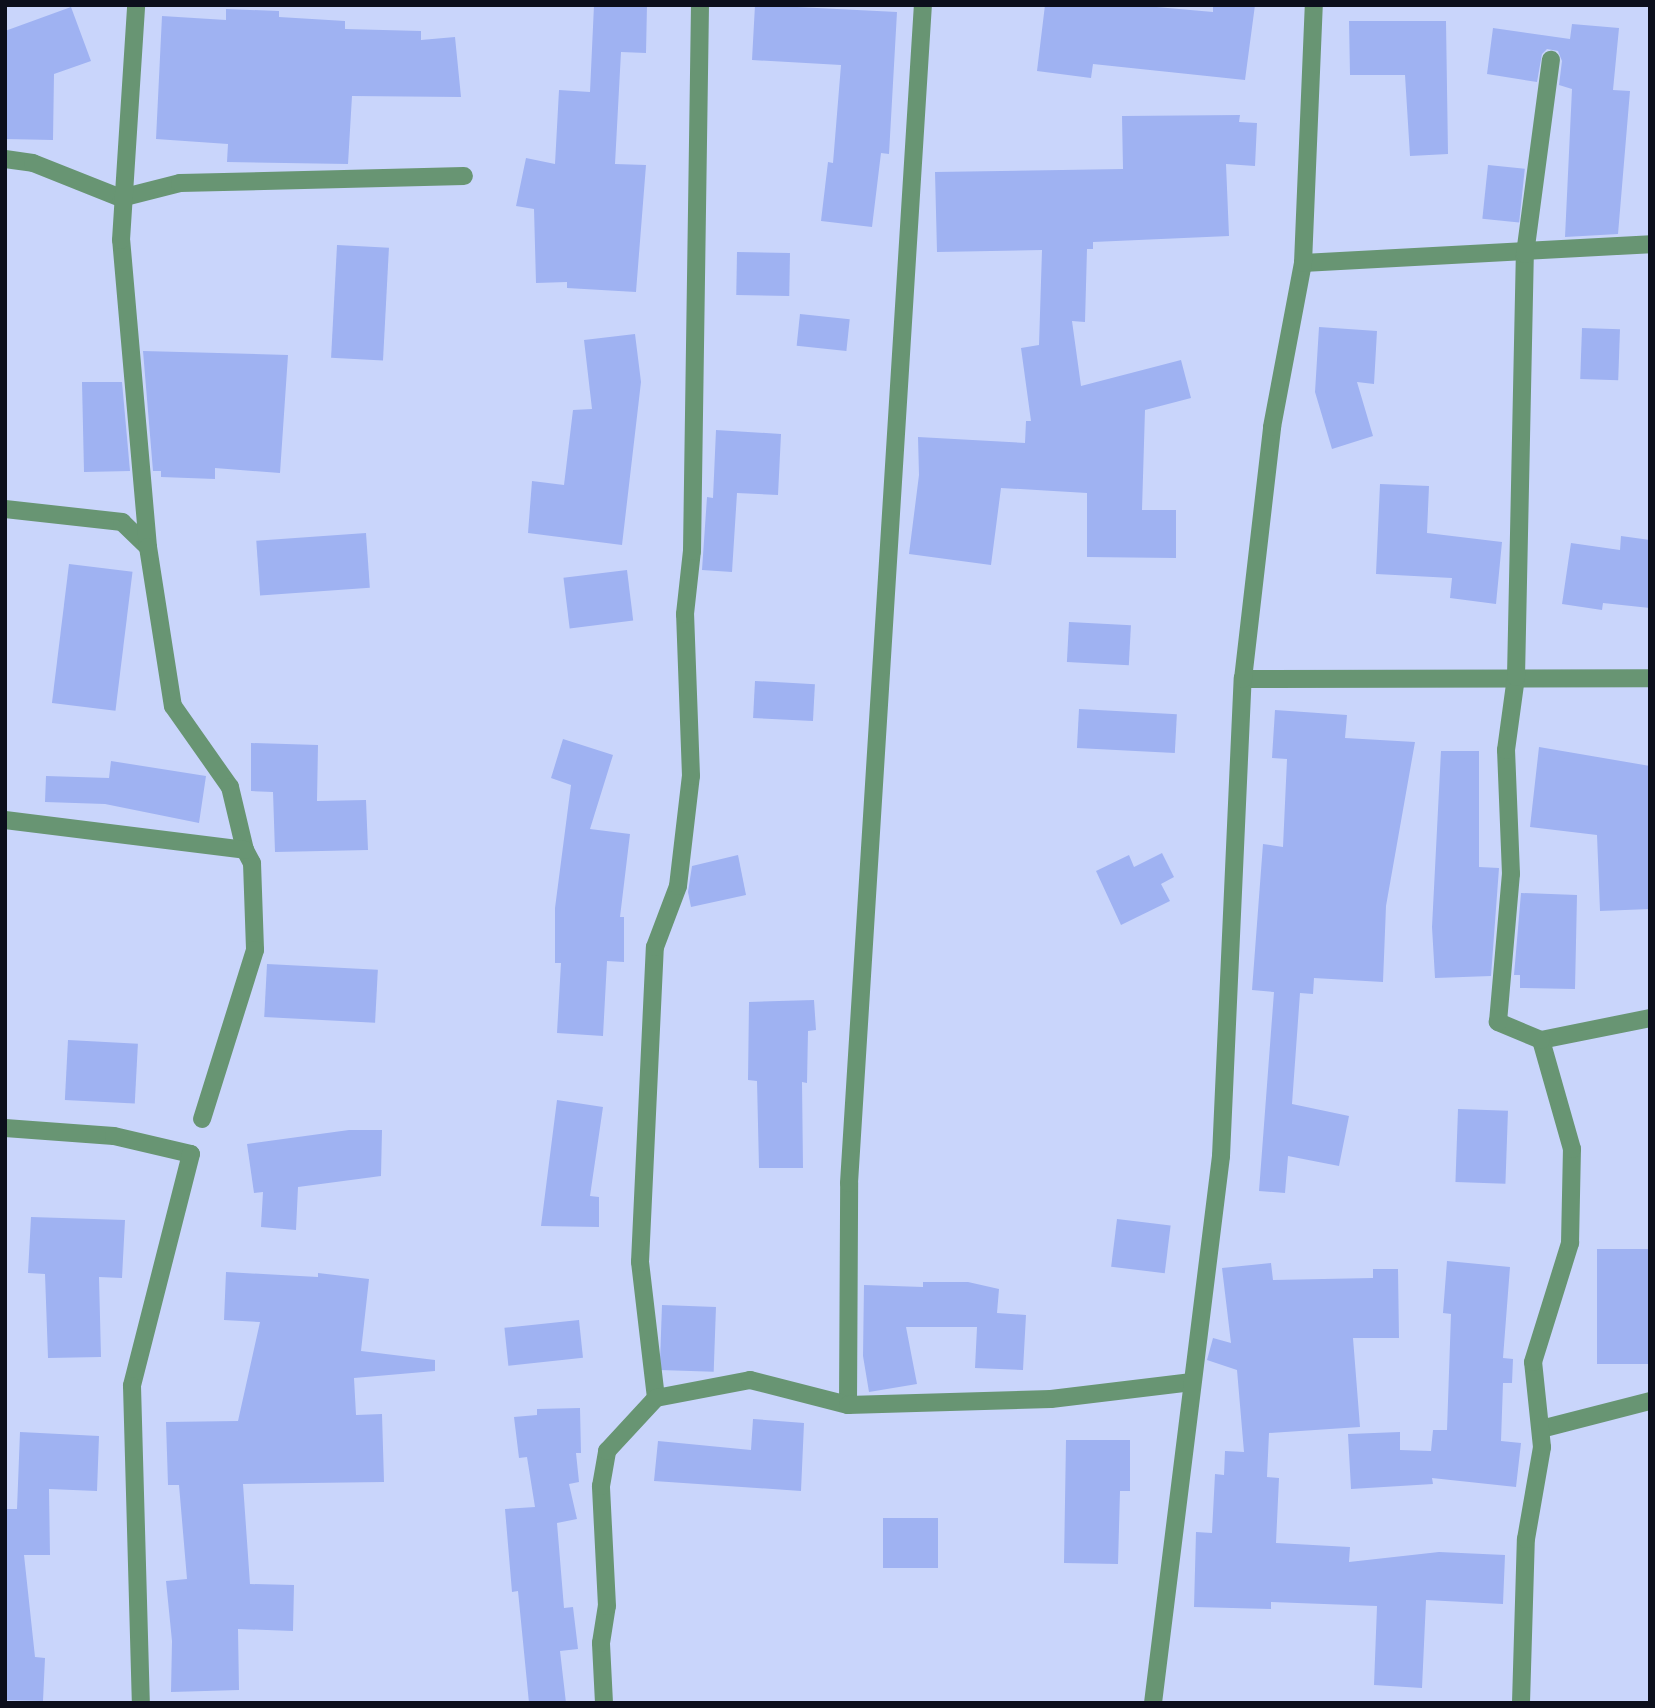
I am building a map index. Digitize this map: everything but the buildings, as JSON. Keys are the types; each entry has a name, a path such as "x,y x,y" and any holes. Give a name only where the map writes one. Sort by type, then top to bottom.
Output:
{"street":[{"path":"136,5 121,198 148,547 173,706 230,787 245,850 253,863 255,950 202,1119"},
{"path":"656,1398 640,1262 655,947 678,886 691,776 685,614 692,551 700,5"},
{"path":"848,1405 849,1183 923,5"},
{"path":"1153,1703 1221,1156 1243,679 1272,427 1303,263 1314,5"},
{"path":"1551,60 1525,254 1517,677 1506,750 1511,874 1498,1022 1541,1040 1650,1018"},
{"path":"5,159 33,163 121,198 180,183 464,176"},
{"path":"1303,263 1525,254 1650,244"},
{"path":"5,509 122,522 148,547"},
{"path":"1243,679 1650,678"},
{"path":"5,820 245,850"},
{"path":"1521,1703 1526,1539 1539,1475 1541,1429 1533,1362 1570,1243 1572,1149 1541,1040"},
{"path":"5,1128 114,1136 191,1154 132,1386 141,1703"},
{"path":"604,1703 601,1643 607,1606 601,1486 607,1451 656,1398 750,1380 848,1405 1051,1399 1192,1382"},
{"path":"1541,1429 1650,1401"}]}
